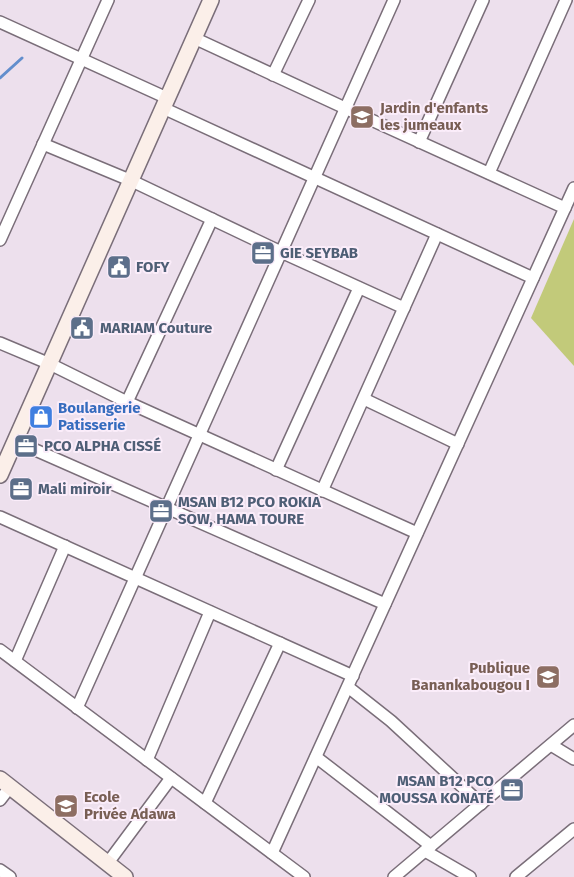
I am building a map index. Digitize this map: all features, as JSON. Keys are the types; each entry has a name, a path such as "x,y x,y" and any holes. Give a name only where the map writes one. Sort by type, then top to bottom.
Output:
{"main road":[{"path":"0,475 211,0"},
{"path":"5,783 125,877"}],"street":[{"path":"0,240 108,0"},
{"path":"273,75 309,0"},
{"path":"77,708 394,0"},
{"path":"420,142 483,0"},
{"path":"489,173 566,0"},
{"path":"0,22 81,58 165,103 314,178 533,278"},
{"path":"194,38 565,208"},
{"path":"43,144 132,180 281,252 404,308"},
{"path":"272,853 574,188"},
{"path":"127,402 212,219"},
{"path":"322,491 436,234"},
{"path":"276,470 359,288"},
{"path":"0,343 50,364 127,402 417,533"},
{"path":"364,399 458,444"},
{"path":"15,441 385,604"},
{"path":"0,517 280,643 350,681 481,804"},
{"path":"15,661 65,546"},
{"path":"147,760 210,612"},
{"path":"205,803 280,643"},
{"path":"0,650 304,877"},
{"path":"394,877 574,725"},
{"path":"550,745 574,759"},
{"path":"316,757 428,848 470,877"},
{"path":"107,864 171,778"},
{"path":"0,800 5,783"},
{"path":"516,877 572,834"},
{"path":"0,870 10,877"}],"green space":[{"path":"574,219 574,366 531,318"}],"waterway":[{"path":"0,78 22,58"}],"place":[{"name":"Jardin d'enfants les jumeaux","path":"362,117"},
{"name":"GIE SEYBAB","path":"263,253"},
{"name":"FOFY","path":"119,267"},
{"name":"MARIAM Couture","path":"82,328"},
{"name":"Boulangerie Patisserie","path":"41,417"},
{"name":"PCO ALPHA CISSÉ","path":"26,446"},
{"name":"Mali miroir","path":"21,489"},
{"name":"MSAN B12 PCO ROKIA SOW, HAMA TOURE","path":"161,511"},
{"name":"Publique Banankabougou I","path":"548,677"},
{"name":"MSAN B12 PCO MOUSSA KONATÉ","path":"512,790"},
{"name":"Ecole Privée Adawa","path":"66,806"}]}
